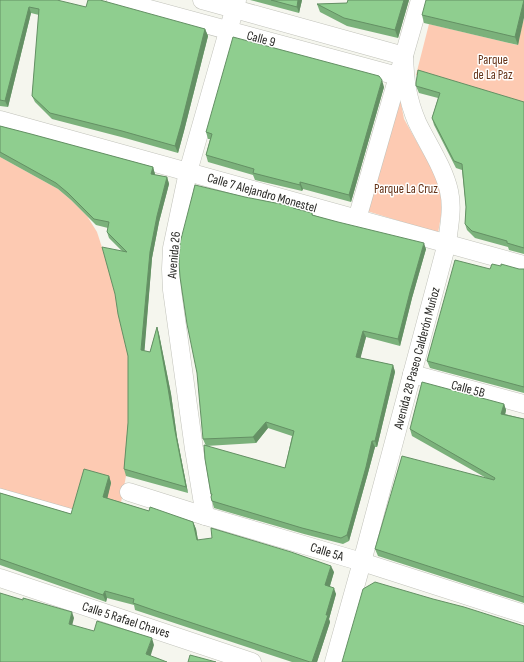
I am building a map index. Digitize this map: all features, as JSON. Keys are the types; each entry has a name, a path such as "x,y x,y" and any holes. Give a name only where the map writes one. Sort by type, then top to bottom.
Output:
{"street":[{"name":"Calle 9","path":"116,0 401,77"},
{"name":"Calle 9","path":"202,0 235,4 404,56"},
{"name":"Avenida 28 Paseo Calderón Muñoz","path":"357,219 401,77 404,56 420,0"},
{"name":"Avenida 26","path":"205,516 194,449 172,290 172,248 188,172 235,4"},
{"name":"Avenida 28 Paseo Calderón Muñoz","path":"334,662 447,243 451,209 450,193 446,180 417,121 401,77"},
{"name":"Calle 7 Alejandro Monestel","path":"0,120 524,265"},
{"name":"Calle 5B","path":"412,374 524,404"},
{"name":"Calle 5A","path":"130,492 205,516 362,562 524,614"},
{"name":"Calle 5 Rafael Chaves","path":"0,578 252,662"}],"lane":[{"path":"0,493 70,513"}],"green space":[{"name":"Parque de La Paz","path":"524,19 524,107 416,75 429,24 517,45"},
{"name":"Parque La Cruz","path":"399,93 404,119 437,178 442,199 442,210 438,233 367,211"},
{"path":"0,157 58,189 87,216 97,232 112,278 129,355 128,456 120,508 112,533 0,499"}],"building":[{"path":"0,0 57,0 86,7 88,0 100,0 205,29 175,146 50,113 32,96 39,9 29,7 5,101 0,100"},
{"path":"271,0 298,0 297,7"},
{"path":"348,0 404,0 395,30 344,18 317,4 347,3"},
{"path":"426,0 524,0 515,37 422,15"},
{"path":"233,37 379,76 382,80 349,195 300,182 300,185 253,173 254,169 206,155 212,134 206,132"},
{"path":"418,70 524,102 524,248 507,243 507,241 472,231 465,224 466,207 462,164 454,161 432,118 440,93 416,86"},
{"path":"0,126 153,167 151,174 167,177 150,252 141,350 150,352 157,327 186,487 124,469 128,423 128,356 115,294 102,247 127,252 107,232 109,222 94,219 56,183 0,152"},
{"path":"195,185 245,197 294,206 293,208 312,213 312,215 424,243 398,339 363,331 356,357 393,365 375,441 372,441 347,535 341,538 212,501 204,445 285,468 294,431 266,422 253,437 203,439 197,373 187,324 179,263 180,243"},
{"path":"455,260 490,269 492,264 501,266 501,264 524,269 524,387 427,361"},
{"path":"422,382 504,404 501,414 524,419 524,597 375,549 402,456 494,480 495,478 410,429"},
{"path":"84,469 109,476 103,497 149,511 150,507 193,522 197,540 212,538 211,528 291,552 331,566 325,585 334,588 326,615 328,615 312,662 133,603 134,599 105,591 103,595 0,559 0,493 71,514"},
{"path":"375,582 464,607 524,626 524,662 342,662 363,589"},
{"path":"0,593 72,612 69,624 94,631 97,621 152,638 146,654 167,662 0,662"},
{"path":"190,655 216,662 188,662"}]}
